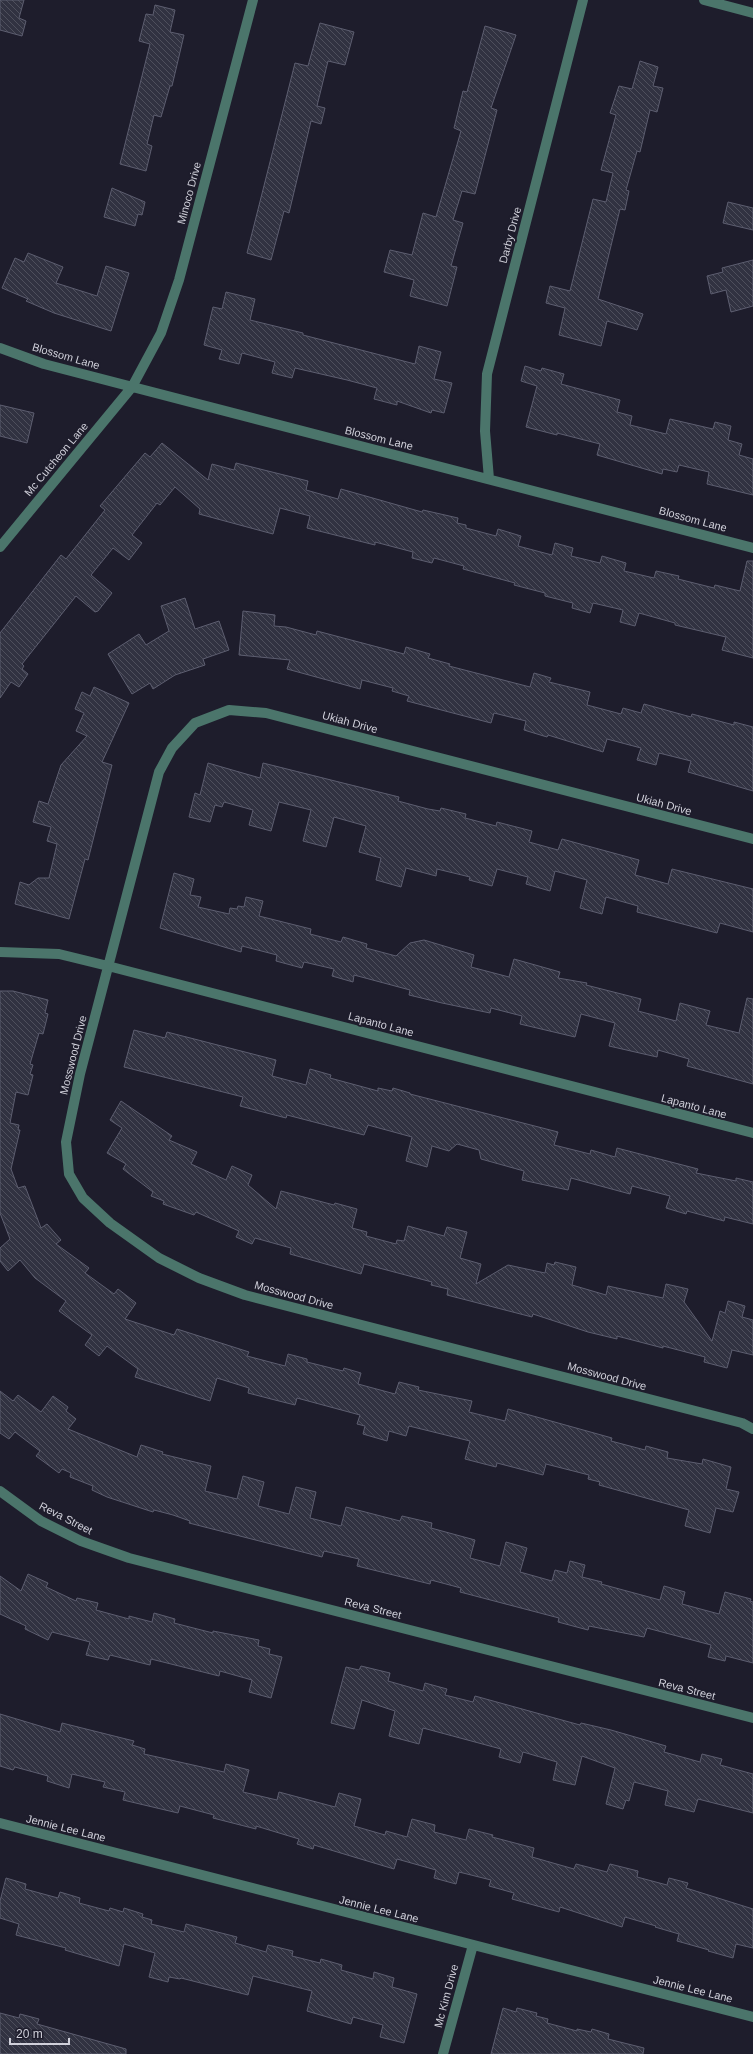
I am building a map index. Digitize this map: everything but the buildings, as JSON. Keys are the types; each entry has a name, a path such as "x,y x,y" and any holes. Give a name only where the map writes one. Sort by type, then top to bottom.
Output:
{"street":[{"name":"Minoco Drive","path":"132,387 161,333 179,280 254,0"},
{"name":"Darby Drive","path":"489,479 485,431 487,374 583,0"},
{"path":"704,0 753,13"},
{"name":"Blossom Lane","path":"0,348 44,364 753,548"},
{"name":"Mc Cutcheon Lane","path":"0,547 132,387"},
{"name":"Ukiah Drive","path":"108,966 159,772 172,748 196,723 229,710 266,713 753,839"},
{"name":"Lapanto Lane","path":"0,952 59,954 753,1133"},
{"name":"Mosswood Drive","path":"108,966 80,1074 66,1142 69,1174 83,1198 116,1227 165,1261 199,1278 245,1295 742,1423 753,1429"},
{"name":"Reva Street","path":"0,1491 41,1521 81,1541 129,1558 753,1718"},
{"name":"Jennie Lee Lane","path":"0,1823 753,2017"},
{"name":"Mc Kim Drive","path":"443,2054 473,1945"}]}
